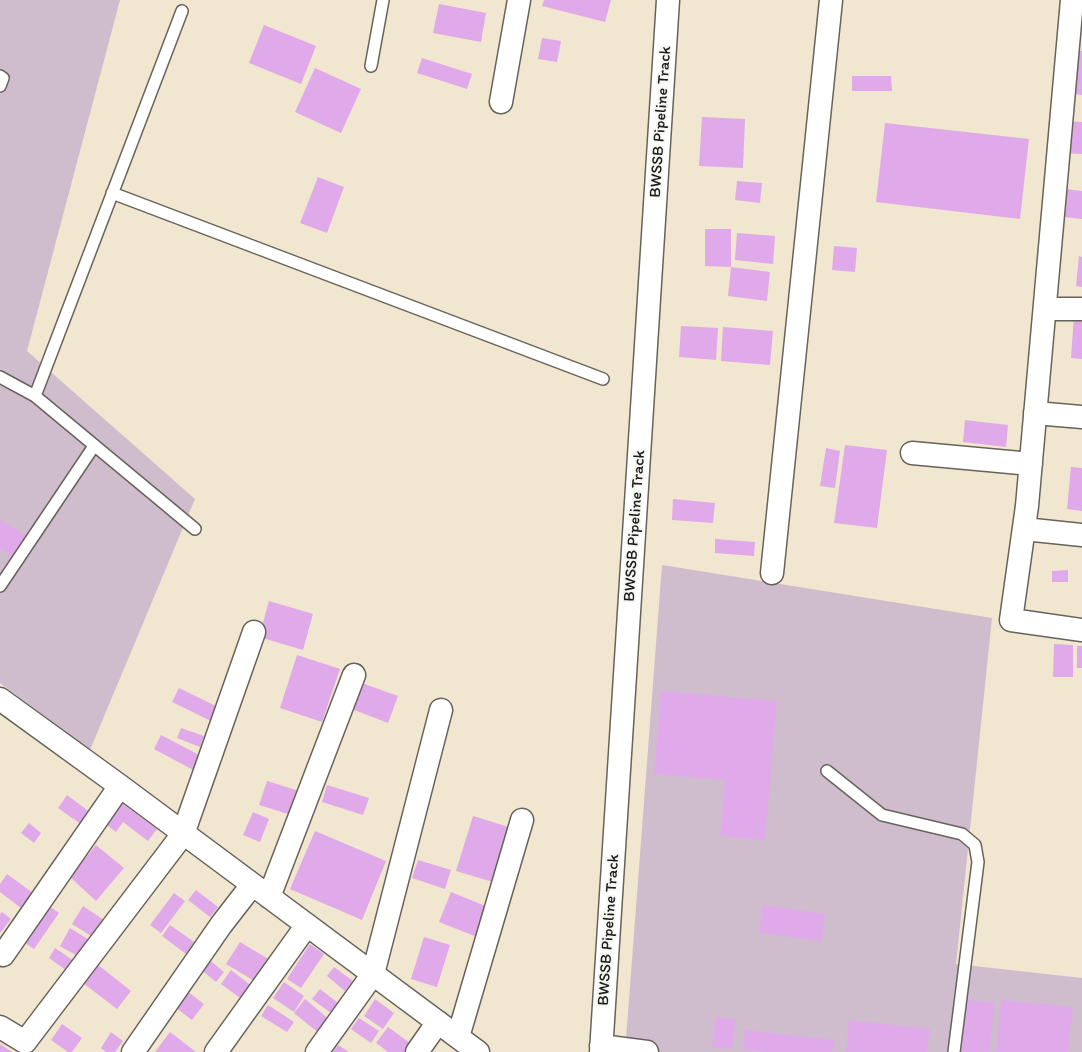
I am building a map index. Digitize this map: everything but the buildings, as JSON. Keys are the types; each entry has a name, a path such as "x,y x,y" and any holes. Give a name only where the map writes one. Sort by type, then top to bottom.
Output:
{"street":[{"path":"501,102 519,0"},
{"name":"BWSSB Pipeline Track","path":"601,1049 668,0"},
{"path":"772,572 831,0"},
{"path":"1072,0 1031,464 1024,529 1010,620 1082,630"},
{"path":"1045,309 1082,309"},
{"path":"1035,413 1082,417"},
{"path":"912,452 1031,464"},
{"path":"1024,529 1082,535"},
{"path":"0,1027 25,1042 183,834 254,632"},
{"path":"133,1052 221,925 261,891 354,676"},
{"path":"0,699 478,1052"},
{"path":"317,1052 373,974 441,710"},
{"path":"2,955 120,786"},
{"path":"458,1037 522,820"},
{"path":"216,1052 307,925"},
{"path":"417,1052 438,1022"},
{"path":"601,1049 647,1052"}],"lane":[{"path":"371,66 383,0"},
{"path":"34,396 182,11"},
{"path":"0,76 3,78 0,86"},
{"path":"112,193 603,379"},
{"path":"0,378 34,396 195,529"},
{"path":"0,586 94,446"},
{"path":"827,771 882,815 962,834 975,845 978,862 954,1052"}],"shaded area":[{"path":"0,0 120,0 27,351 195,499 90,750 0,683"},
{"path":"662,565 992,618 956,964 1082,978 1082,1052 625,1052"}]}
